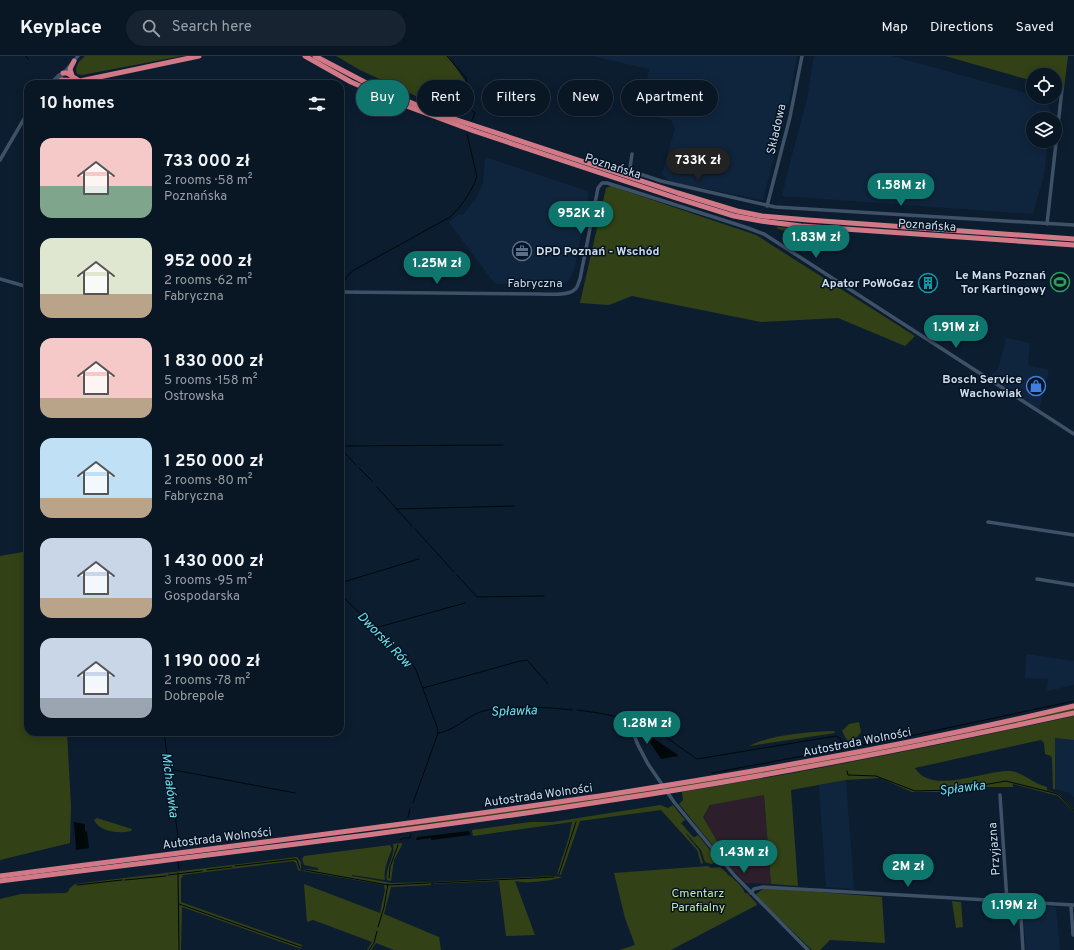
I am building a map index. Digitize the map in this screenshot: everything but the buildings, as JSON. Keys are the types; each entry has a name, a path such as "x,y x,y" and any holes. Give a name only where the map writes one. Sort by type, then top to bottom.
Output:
{"highway":[{"path":"61,80 70,78 78,80 85,79 197,56 204,56"},
{"name":"Poznańska","path":"304,56 316,58 376,88 436,113 670,191 737,211 762,216 808,220 1074,239"},
{"name":"Poznańska","path":"316,58 373,92 432,117 734,216 801,226 1074,245"},
{"path":"70,78 70,69 74,61"},
{"path":"63,73 67,73 70,78"},
{"path":"761,221 774,228"},
{"path":"834,233 850,230"},
{"name":"Autostrada Wolności","path":"0,881 675,785 990,726 1074,706"},
{"name":"Autostrada Wolności","path":"183,855 454,823 674,791 864,757 1074,713"},
{"name":"Autostrada Wolności","path":"0,876 162,858"}],"street":[{"path":"58,80 78,56"},
{"name":"Składowa","path":"767,206 790,117 802,56"},
{"path":"54,80 63,73"},
{"path":"1047,224 1060,104"},
{"path":"0,160 24,119"},
{"path":"632,154 630,168 634,172 661,181 767,206 1074,225"},
{"name":"Fabryczna","path":"344,292 563,294 571,292 576,289 580,279 598,188 599,185 603,183 620,187 764,234 1074,434"},
{"path":"0,279 24,286"},
{"path":"988,522 1074,535"},
{"path":"1037,579 1074,585"},
{"path":"628,720 640,748 655,776 674,802 724,863 751,893 808,950"},
{"name":"Przyjazna","path":"1000,795 1007,901"},
{"path":"751,893 754,889 763,887 1072,905 1073,935"},
{"path":"1020,902 1024,950"}],"shaded area":[{"path":"592,56 797,56 790,96 763,200 671,182 662,174 675,128 671,120 651,116 718,116 718,80 647,80 649,69"},
{"path":"814,56 892,56 1026,93 1026,104 1048,104 1051,112 1026,112 1026,148 1047,148 1044,175 1033,214 782,196 807,99"},
{"path":"485,157 588,191 588,201 574,270 570,279 565,283 555,285 495,284 449,222 459,214 463,215 477,197 483,183"},
{"path":"1006,338 1030,343 1028,365 1049,370 1039,410 990,376 998,369"},
{"path":"1026,654 1074,661 1074,685 1047,691 1048,679 1025,678"},
{"path":"653,738 678,756 661,759 649,741"},
{"path":"1055,738 1074,740 1074,797 1069,793 1055,789"},
{"path":"846,780 854,889 826,887 819,785"},
{"path":"764,795 771,884 745,883 727,863 731,853 724,843 717,841 703,817 711,804"},
{"path":"74,822 85,824 89,848 76,850"},
{"path":"469,831 470,835 431,840 431,838 416,840 417,837"},
{"path":"1022,905 1056,907 1060,950 1026,950"}],"green space":[{"path":"85,56 182,56 82,75 77,74 76,68"},
{"path":"336,56 448,56 464,80 417,80 417,97 409,93 409,80 381,80"},
{"path":"945,56 1068,56 1064,89 1062,89 1062,68 1026,68 1026,79"},
{"path":"611,186 756,235 915,336 905,346 838,318 761,322 632,296 609,305 580,303 606,188"},
{"path":"776,228 829,232 811,238 802,233"},
{"path":"24,552 24,736 67,736 71,806 70,843 0,860 0,556"},
{"path":"1074,708 1074,711 827,762 647,793 380,830 555,805 815,762"},
{"path":"1074,716 1074,740 1055,738 1055,789 1053,789 1052,759 1051,756 1045,754 1044,743 1041,740 915,768 923,776 933,780 946,781 1000,771 1015,772 1047,787 1047,790 1059,794 1074,810 1074,812 1058,796 1013,784 1013,787 984,787 984,785 948,792 912,792 880,778 846,780 791,790 798,886 771,884 764,795 710,805 703,817 717,841 724,843 731,853 727,863 679,804 683,800 682,792 878,757"},
{"path":"859,722 861,732 857,737 848,741 842,731 849,724"},
{"path":"834,731 835,733 749,746 780,736"},
{"path":"660,805 668,808 673,805 685,820 681,823 693,837 698,835 718,862 711,864 705,862 701,850 686,833 699,850 703,863 701,864 697,850 661,810 580,821 561,875 557,874 569,837 572,822 473,836 472,830 530,822 553,822"},
{"path":"97,818 132,829 131,831 121,832 105,830 94,820"},
{"path":"402,843 394,860 391,881 387,880 394,848 393,844"},
{"path":"390,845 392,849 385,869 385,880 352,876 392,883 430,882 431,885 391,887 384,914 439,937 441,950 394,950 376,943 371,950 367,950 372,942 313,920 307,922 304,884 380,913 385,890 384,885 303,871 305,869 318,870 318,868 304,865 302,859 304,856"},
{"path":"297,857 301,862 301,871 298,870 296,863 293,861 183,875 181,879 181,902 302,945 301,949 182,907 181,950 0,950 0,899 21,894 65,893 68,892 75,884"},
{"name":"Cmentarz Parafialny","path":"708,866 711,868 720,867 742,888 745,893 747,893 757,905 671,950 619,950 635,945 625,918 614,873"},
{"path":"551,876 563,877 539,882 515,881 535,935 506,936 499,881 433,884 433,882"},
{"path":"769,888 882,897 885,943 830,940 820,950 812,950 755,895 763,889"},
{"path":"952,901 961,902 963,927 956,928"}],"waterway":[{"name":"Michałówka","path":"447,56 466,78 468,107 475,113 472,120"},
{"name":"Michałówka","path":"344,281 354,270 450,217 458,208 469,193 477,177 467,134"},
{"path":"344,446 503,445"},
{"path":"344,452 356,465"},
{"path":"359,468 373,482"},
{"path":"377,487 412,526"},
{"path":"396,509 515,506"},
{"path":"415,529 454,572"},
{"path":"344,582 419,559"},
{"path":"457,575 477,597 544,596"},
{"name":"Dworski Rów","path":"344,598 413,665 437,727 438,733 413,803"},
{"path":"375,628 465,603"},
{"path":"423,688 527,660 548,684"},
{"path":"712,773 910,736 1074,701"},
{"name":"Spławka","path":"438,733 449,730 480,712 500,708 525,707 572,710"},
{"name":"Spławka","path":"577,710 623,718"},
{"name":"Spławka","path":"650,726 697,759 836,736 840,738 841,741"},
{"name":"Michałówka","path":"165,736 178,837"},
{"path":"169,769 295,793"},
{"name":"Spławka","path":"847,771 848,775 876,776 915,791 954,790 1006,781 1059,795 1074,811"},
{"name":"Dworski Rów","path":"408,817 410,809"},
{"path":"559,874 576,822"},
{"name":"Dworski Rów","path":"400,840 410,838 411,834"},
{"name":"Michałówka","path":"178,843 178,850"},
{"name":"Dworski Rów","path":"389,878 390,867 398,845"},
{"path":"235,866 295,859 297,860 300,869"},
{"name":"Michałówka","path":"178,862 179,869"},
{"path":"207,870 232,867"},
{"path":"305,870 388,885 429,883"},
{"path":"168,875 202,871"},
{"name":"Michałówka","path":"178,873 179,950"},
{"path":"125,880 166,876"},
{"path":"433,883 554,877"},
{"path":"77,885 122,880"},
{"name":"Dworski Rów","path":"378,927 384,907 388,884"},
{"path":"179,904 301,947"},
{"name":"Dworski Rów","path":"369,950 374,943 377,931"}],"place":[{"name":"DPD Poznań - Wschód","path":"522,251"},
{"name":"Le Mans Poznań Tor Kartingowy","path":"1060,282"},
{"name":"Apator PoWoGaz","path":"928,283"},
{"name":"Bosch Service Wachowiak","path":"1036,386"}]}
